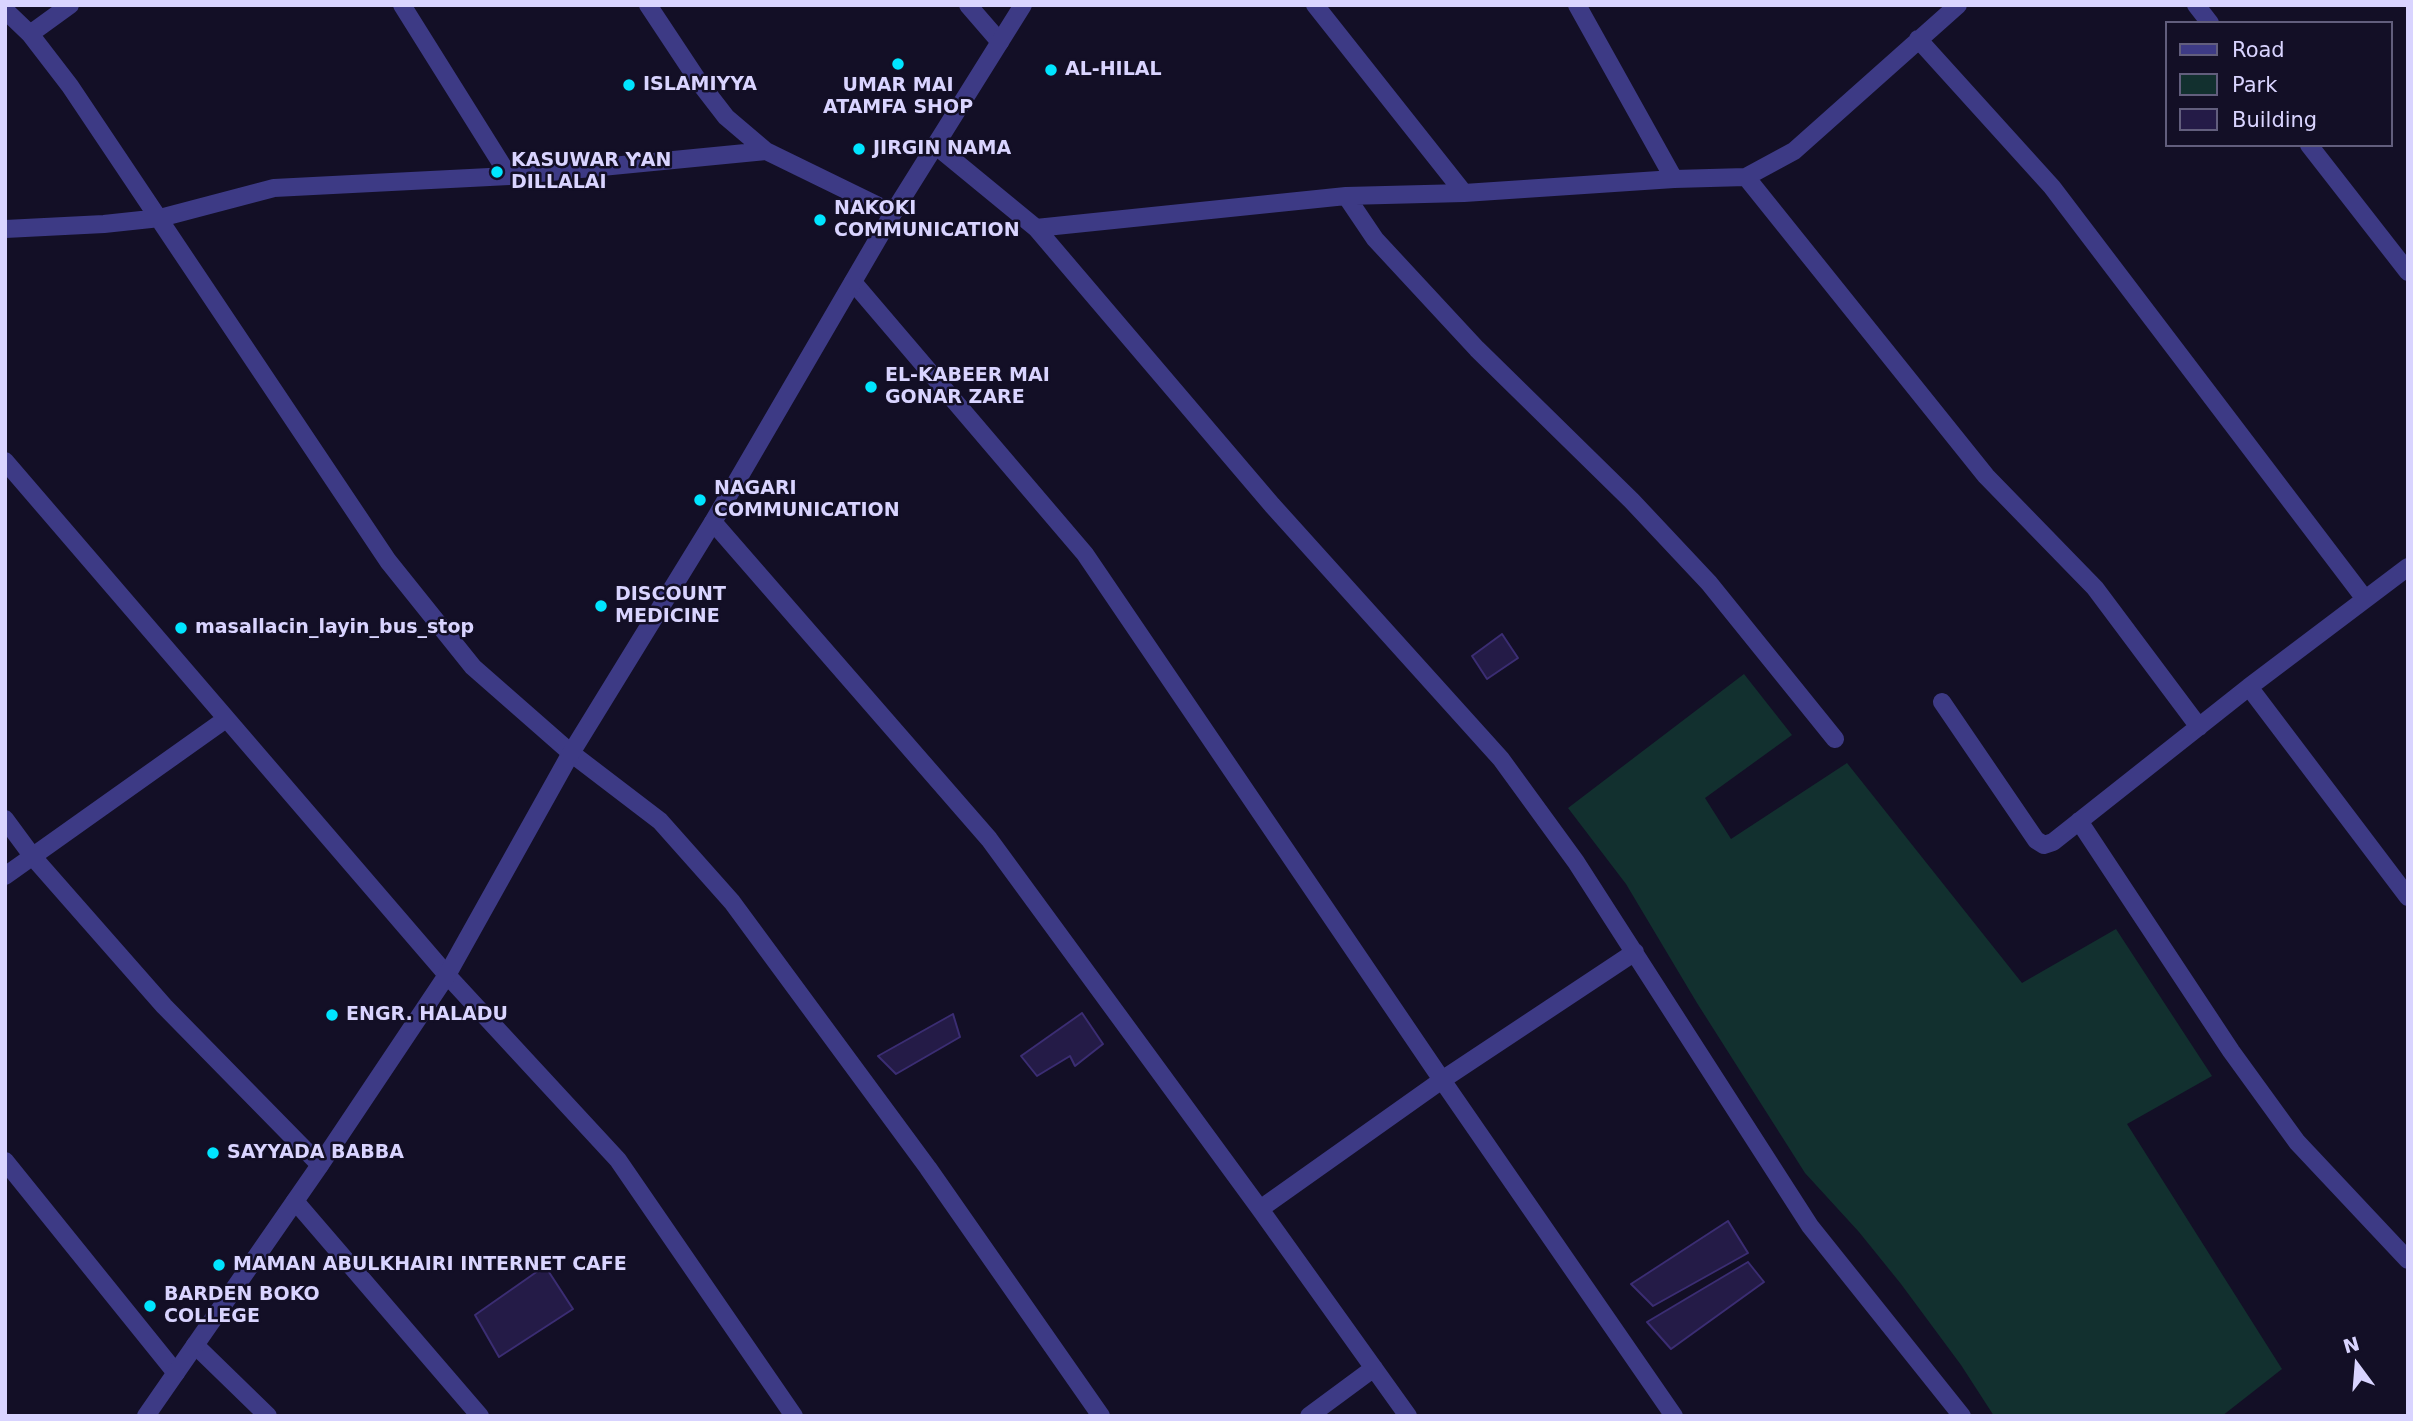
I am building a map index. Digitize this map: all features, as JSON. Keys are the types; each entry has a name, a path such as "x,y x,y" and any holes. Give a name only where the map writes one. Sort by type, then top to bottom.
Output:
{"street":[{"path":"30,34 71,5"},
{"path":"402,5 509,176"},
{"path":"648,5 699,82 726,117 766,151 893,213"},
{"path":"968,5 1000,42"},
{"path":"146,1416 320,1165 447,975 571,753 713,522 893,213 1023,5"},
{"path":"1315,5 1464,193"},
{"path":"1577,5 1674,179"},
{"path":"2196,5 2208,21"},
{"path":"1036,228 1346,196 1464,193 1746,177 1794,151 1918,39 1946,9"},
{"path":"5,10 30,34 70,86 388,561 473,667 571,753 660,821 732,902 928,1168 1101,1416"},
{"path":"1918,39 2052,187 2365,599"},
{"path":"935,145 1036,228 1272,505 1501,759 1576,862 1810,1226 1962,1416"},
{"path":"2311,147 2408,272"},
{"path":"5,229 160,218 274,188 509,176 766,151"},
{"path":"1746,177 1986,476 2095,588 2199,727"},
{"path":"1346,196 1375,239 1477,349 1632,501 1709,583 1835,738"},
{"path":"853,282 1086,554 1442,1080 1674,1416"},
{"path":"5,461 447,975 618,1160 794,1416"},
{"path":"713,522 989,839 1408,1416"},
{"path":"1942,702 2036,840 2045,845 2053,842 2249,687 2408,567"},
{"path":"2249,687 2408,897"},
{"path":"5,876 226,719"},
{"path":"5,820 33,857 164,1006 320,1165"},
{"path":"2080,821 2231,1051 2297,1142 2408,1260"},
{"path":"1260,1209 1442,1080 1634,952"},
{"path":"5,1161 176,1373"},
{"path":"295,1201 480,1416"},
{"path":"195,1345 268,1416"},
{"path":"1309,1416 1374,1368"}],"green space":[{"path":"1744,674 1792,735 1705,798 1731,839 1847,763 2022,983 2116,929 2212,1076 2127,1124 2282,1369 2222,1416 1994,1416 1961,1365 1901,1284 1859,1232 1805,1173 1697,1003 1626,884 1568,808"}],"building":[{"path":"1502,634 1518,658 1487,679 1472,656"},
{"path":"1082,1013 1103,1044 1075,1066 1070,1056 1037,1076 1021,1056"},
{"path":"953,1014 960,1037 896,1074 878,1056"},
{"path":"1728,1221 1748,1253 1653,1306 1631,1284"},
{"path":"1748,1262 1764,1282 1671,1349 1647,1322"},
{"path":"545,1266 573,1309 499,1357 475,1315"}],"place":[{"name":"UMAR MAI ATAMFA SHOP","path":"898,64"},
{"name":"AL-HILAL","path":"1051,70"},
{"name":"ISLAMIYYA","path":"629,85"},
{"name":"JIRGIN NAMA","path":"859,149"},
{"name":"KASUWAR ƳAN DILLALAI","path":"497,172"},
{"name":"NAKOKI COMMUNICATION","path":"820,220"},
{"name":"EL-KABEER MAI GONAR ZARE","path":"871,387"},
{"name":"NAGARI COMMUNICATION","path":"700,500"},
{"name":"DISCOUNT MEDICINE","path":"601,606"},
{"name":"masallacin_layin_bus_stop","path":"181,628"},
{"name":"ENGR. HALADU","path":"332,1015"},
{"name":"SAYYADA BABBA","path":"213,1153"},
{"name":"MAMAN ABULKHAIRI INTERNET CAFE","path":"219,1265"},
{"name":"BARDEN BOKO COLLEGE","path":"150,1306"}]}
